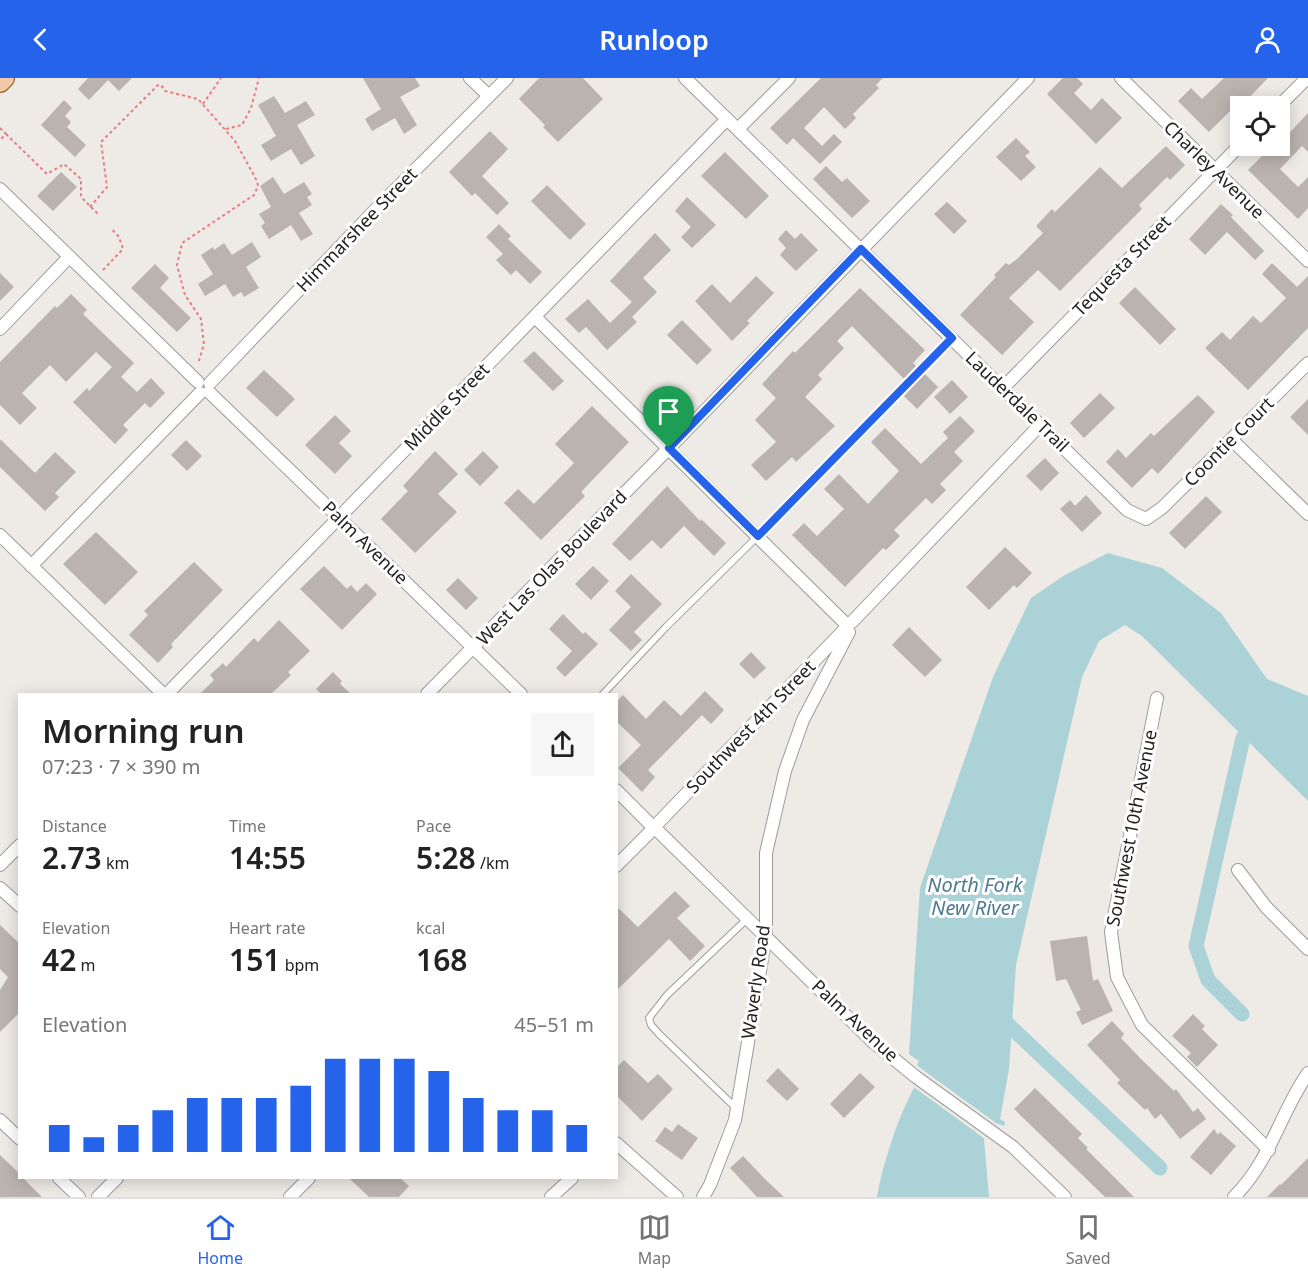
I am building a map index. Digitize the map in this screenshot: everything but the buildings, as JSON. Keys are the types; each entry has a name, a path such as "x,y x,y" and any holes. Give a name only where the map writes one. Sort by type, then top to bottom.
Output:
{"main road":[{"path":"0,82 4,78"}],"street":[{"path":"470,78 489,96"},
{"name":"Himmarshee Street","path":"32,566 378,207 507,78"},
{"name":"Lauderdale Trail","path":"685,78 1127,510 1146,519"},
{"path":"738,129 789,78"},
{"name":"West Las Olas Boulevard","path":"427,693 669,448 1028,78"},
{"name":"Charley Avenue","path":"1121,78 1308,261"},
{"path":"1289,96 1307,78"},
{"name":"Middle Street","path":"166,693 728,119"},
{"name":"Tequesta Street","path":"1003,388 1230,155"},
{"name":"Palm Avenue","path":"0,189 520,693"},
{"path":"0,329 69,257"},
{"path":"535,317 848,627 1040,425"},
{"name":"Coontie Court","path":"1146,519 1162,508 1308,363"},
{"path":"1232,440 1308,514"},
{"path":"0,535 164,693"},
{"name":"Southwest 4th Street","path":"654,827 848,627"},
{"name":"Waverly Road","path":"703,1197 732,1130 766,935 766,853 786,771 803,720 848,627"},
{"name":"Southwest 10th Avenue","path":"1157,698 1111,932 1117,977 1142,1025 1269,1150"},
{"name":"Palm Avenue","path":"618,792 872,1041 916,1077 1013,1147 1065,1197"},
{"path":"618,864 654,827"},
{"path":"0,865 18,847"},
{"path":"1238,870 1266,907 1308,949"},
{"path":"0,888 18,904"},
{"path":"1234,1197 1269,1150 1308,1073"},
{"path":"0,1120 18,1137"},
{"path":"618,1145 677,1197"},
{"path":"60,1179 79,1197"},
{"path":"98,1197 116,1179"},
{"path":"551,1197 571,1179"},
{"path":"290,1197 303,1180"}],"lane":[{"path":"604,693 666,627 952,338"},
{"path":"736,1109 659,1034 651,1025 649,1018 667,995 748,918"}],"path":[{"path":"203,104 221,78"},
{"path":"226,129 242,125 251,108 260,78"},
{"path":"90,207 107,187 101,142 158,85 161,85 165,91 198,99 235,141 258,186 254,195 182,243 177,265 185,295 201,319 204,344 198,364"},
{"path":"0,128 47,174 64,164 81,179 81,197 98,214"},
{"path":"0,140 6,134"},
{"path":"103,270 123,249 119,237 111,228"}],"water":[{"name":"North Fork New River","path":"1108,553 1162,568 1221,613 1267,679 1308,696 1308,801 1142,636 1125,625 1099,641 1082,677 1016,965 1009,1069 1000,1119 1005,1122 1004,1126 996,1123 984,1139 989,1197 877,1197 895,1132 908,1099 924,1071 917,1065 919,1061 909,1054 920,888 993,677 1031,598 1065,575"}],"pier":[{"path":"923,1070 996,1123 985,1139 911,1085"}],"waterway":[{"path":"1242,1014 1208,980 1196,946 1243,738"},
{"path":"997,1014 1160,1168"}],"route":[{"path":"861,249 952,338 758,536 669,448 861,249"}]}
